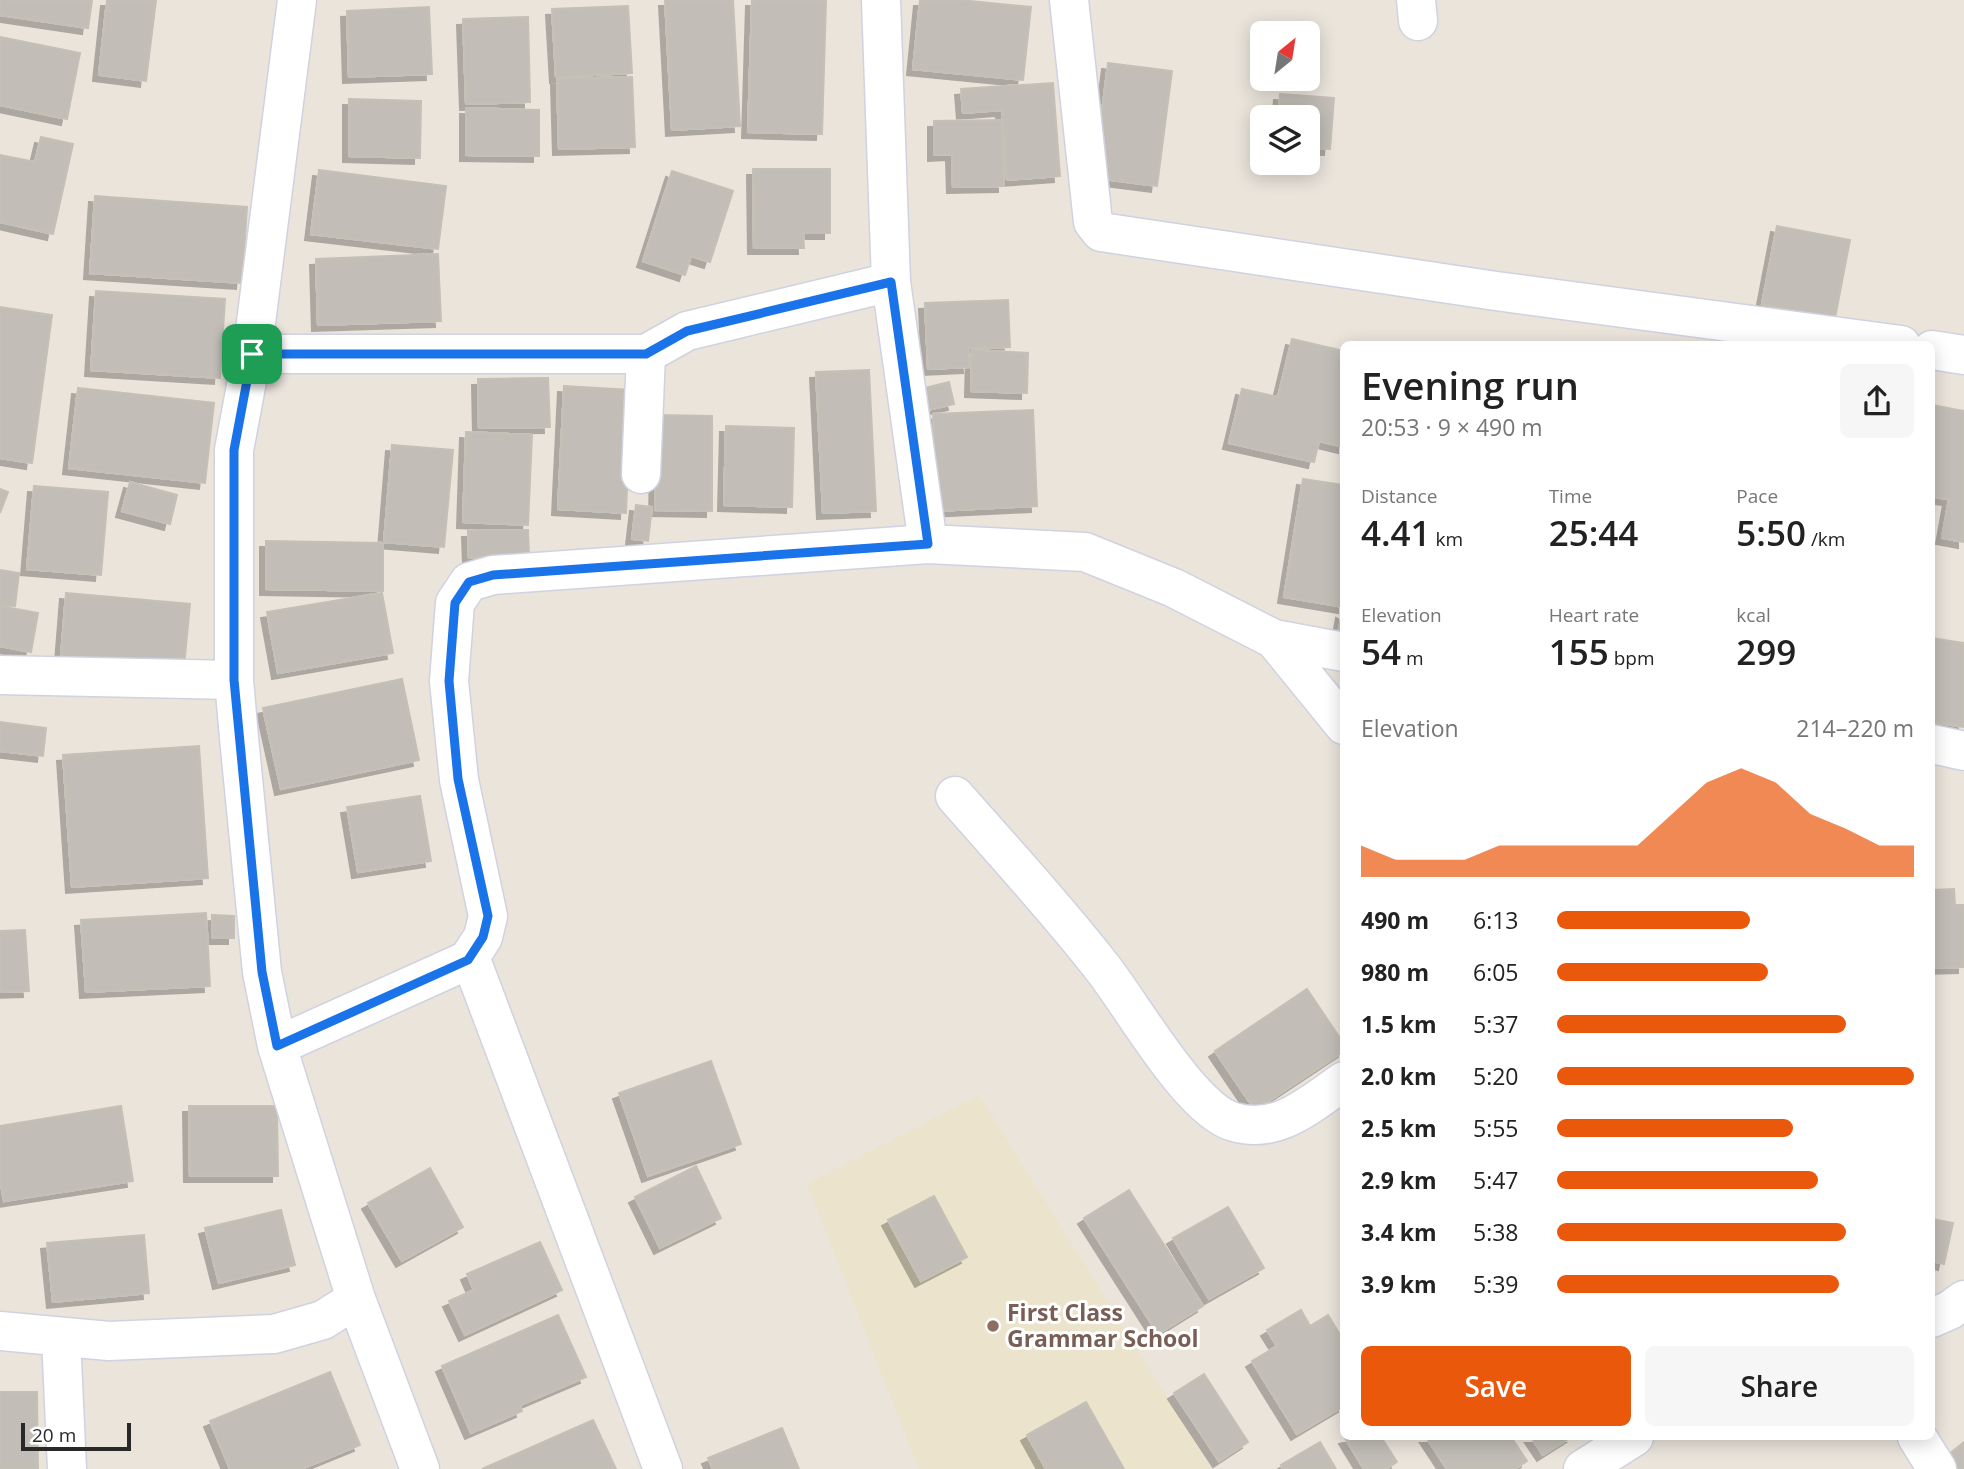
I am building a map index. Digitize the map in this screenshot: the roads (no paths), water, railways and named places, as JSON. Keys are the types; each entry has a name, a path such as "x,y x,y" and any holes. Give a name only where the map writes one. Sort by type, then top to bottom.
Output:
{"street":[{"path":"297,0 252,354 234,450 234,680 262,972 277,1046 356,1298 420,1469"},
{"path":"881,0 891,282 928,544"},
{"path":"1069,0 1093,222 1101,232 1483,289 1871,341"},
{"path":"252,354 646,354 687,331 891,282"},
{"path":"1935,350 1964,355"},
{"path":"641,474 646,354"},
{"path":"277,1046 468,960 483,937 488,916 458,779 449,681 455,603 469,582 493,575 928,544 1085,552 1174,588 1274,639 1340,651"},
{"path":"1274,639 1340,720"},
{"path":"0,675 234,680"},
{"path":"1935,745 1964,751"},
{"path":"955,796 1102,966 1170,1063 1204,1104 1232,1122 1259,1127 1291,1117 1340,1084"},
{"path":"470,957 663,1469"},
{"path":"0,1331 109,1341 274,1334 323,1320 356,1298"},
{"path":"1935,1317 1964,1300"},
{"path":"61,1338 67,1469"},
{"path":"1583,1469 1629,1440"},
{"path":"1919,1440 1937,1469"}],"place":[{"name":"First Class Grammar School","path":"993,1326"}]}
